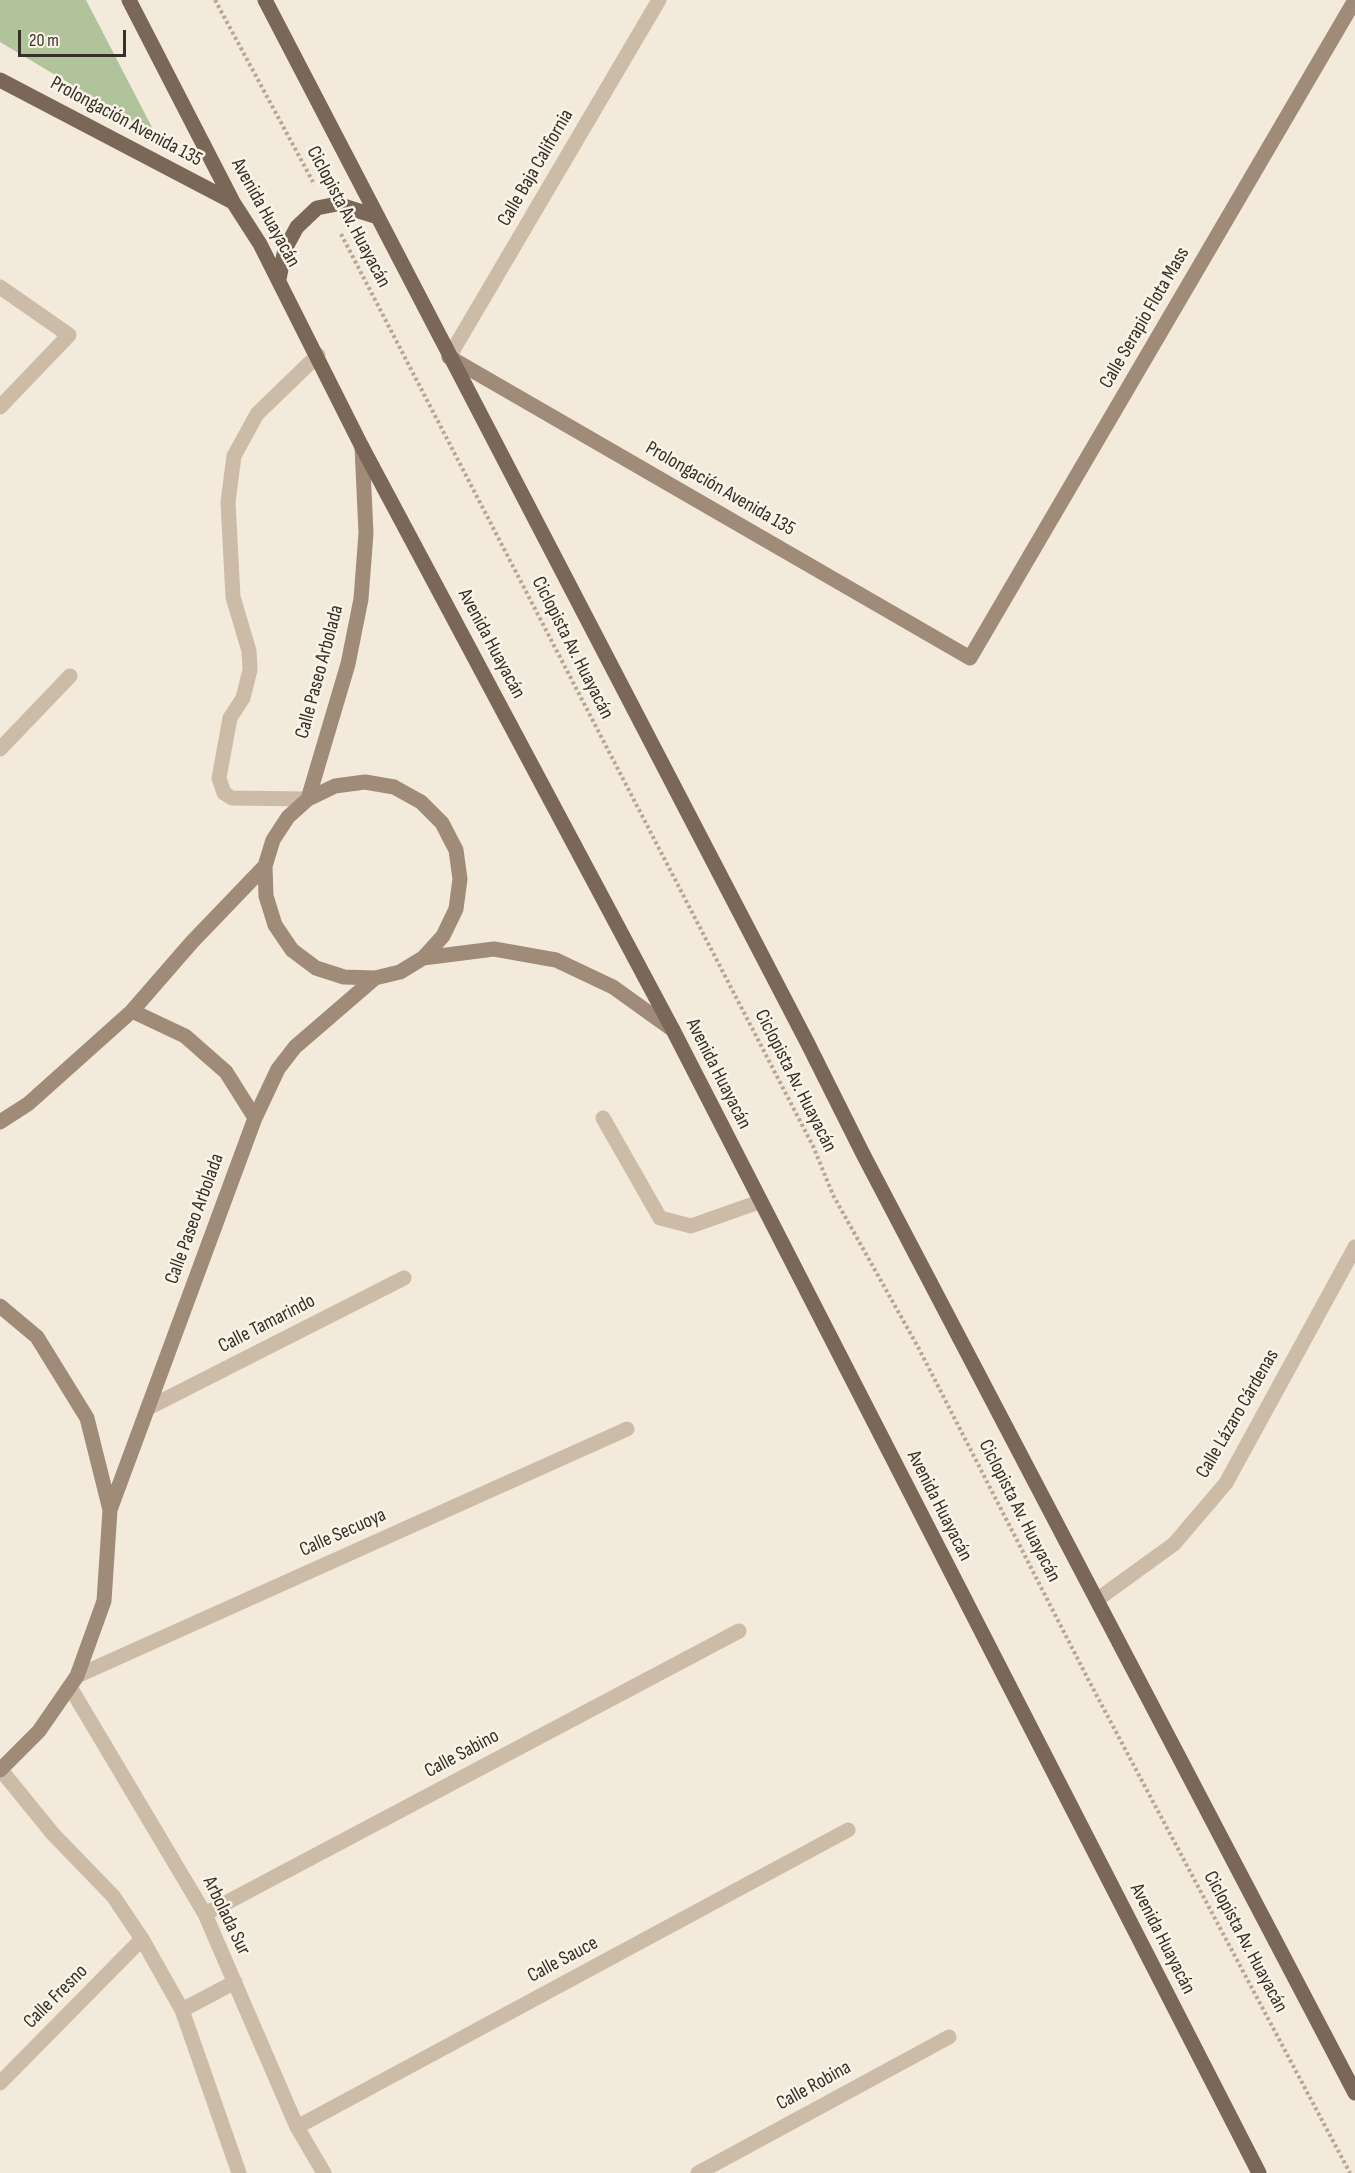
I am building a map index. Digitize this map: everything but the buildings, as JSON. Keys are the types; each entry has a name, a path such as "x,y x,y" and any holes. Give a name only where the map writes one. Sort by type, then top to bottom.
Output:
{"main road":[{"name":"Avenida Huayacán","path":"129,0 233,202 279,279 362,447 673,1030 759,1202 1259,2173"},
{"path":"265,0 863,1154 1355,2092"},
{"name":"Prolongación Avenida 135","path":"0,80 233,202"},
{"path":"279,279 285,249 297,227 317,208 340,205 378,217"}],"street":[{"name":"Calle Baja California","path":"449,357 659,0"},
{"name":"Calle Serapio Flota Mass","path":"970,658 1355,0"},
{"path":"0,287 69,335 0,407"},
{"path":"308,799 232,798 224,793 219,778 231,718 243,698 250,670 249,651 233,597 228,502 234,456 257,414 318,355"},
{"name":"Prolongación Avenida 135","path":"449,357 970,658"},
{"name":"Calle Paseo Arbolada","path":"308,799 348,664 361,599 366,534 362,447"},
{"path":"0,748 70,676"},
{"path":"365,782 394,787 421,802 442,823 456,850 459,889 456,909 443,936 423,958 400,972 375,978 344,977 316,968 292,950 275,924 268,906 266,866 278,832 288,817 308,799 335,786 365,782"},
{"path":"0,1122 28,1104 132,1011 192,942 266,866"},
{"path":"423,958 494,949 556,960 613,987 673,1030"},
{"name":"Calle Paseo Arbolada","path":"110,1510 255,1118 278,1069 295,1047 375,978"},
{"path":"132,1011 185,1036 226,1072 255,1118"},
{"path":"603,1118 660,1218 691,1226 759,1202"},
{"name":"Calle Lázaro Cárdenas","path":"1098,1599 1174,1544 1226,1483 1355,1247"},
{"name":"Calle Tamarindo","path":"148,1408 404,1278"},
{"path":"0,1306 37,1337 87,1418 110,1510 104,1601 74,1681 39,1731 0,1770 53,1834 113,1896 142,1939 182,2010 234,2171"},
{"name":"Calle Secuoya","path":"74,1681 627,1430"},
{"name":"Calle Sabino","path":"205,1914 739,1631"},
{"name":"Arbolada Sur","path":"74,1681 205,1914 297,2127 324,2173"},
{"name":"Calle Sauce","path":"297,2127 849,1830"},
{"name":"Calle Fresno","path":"0,2084 142,1939"},
{"path":"182,2010 235,1982"},
{"name":"Calle Robina","path":"698,2173 949,2037"}],"path":[{"name":"Ciclopista Av. Huayacán","path":"215,0 326,207 813,1146 833,1195 918,1347 1089,1681 1350,2173"}],"green space":[{"path":"0,0 86,0 156,135 0,42"}]}
